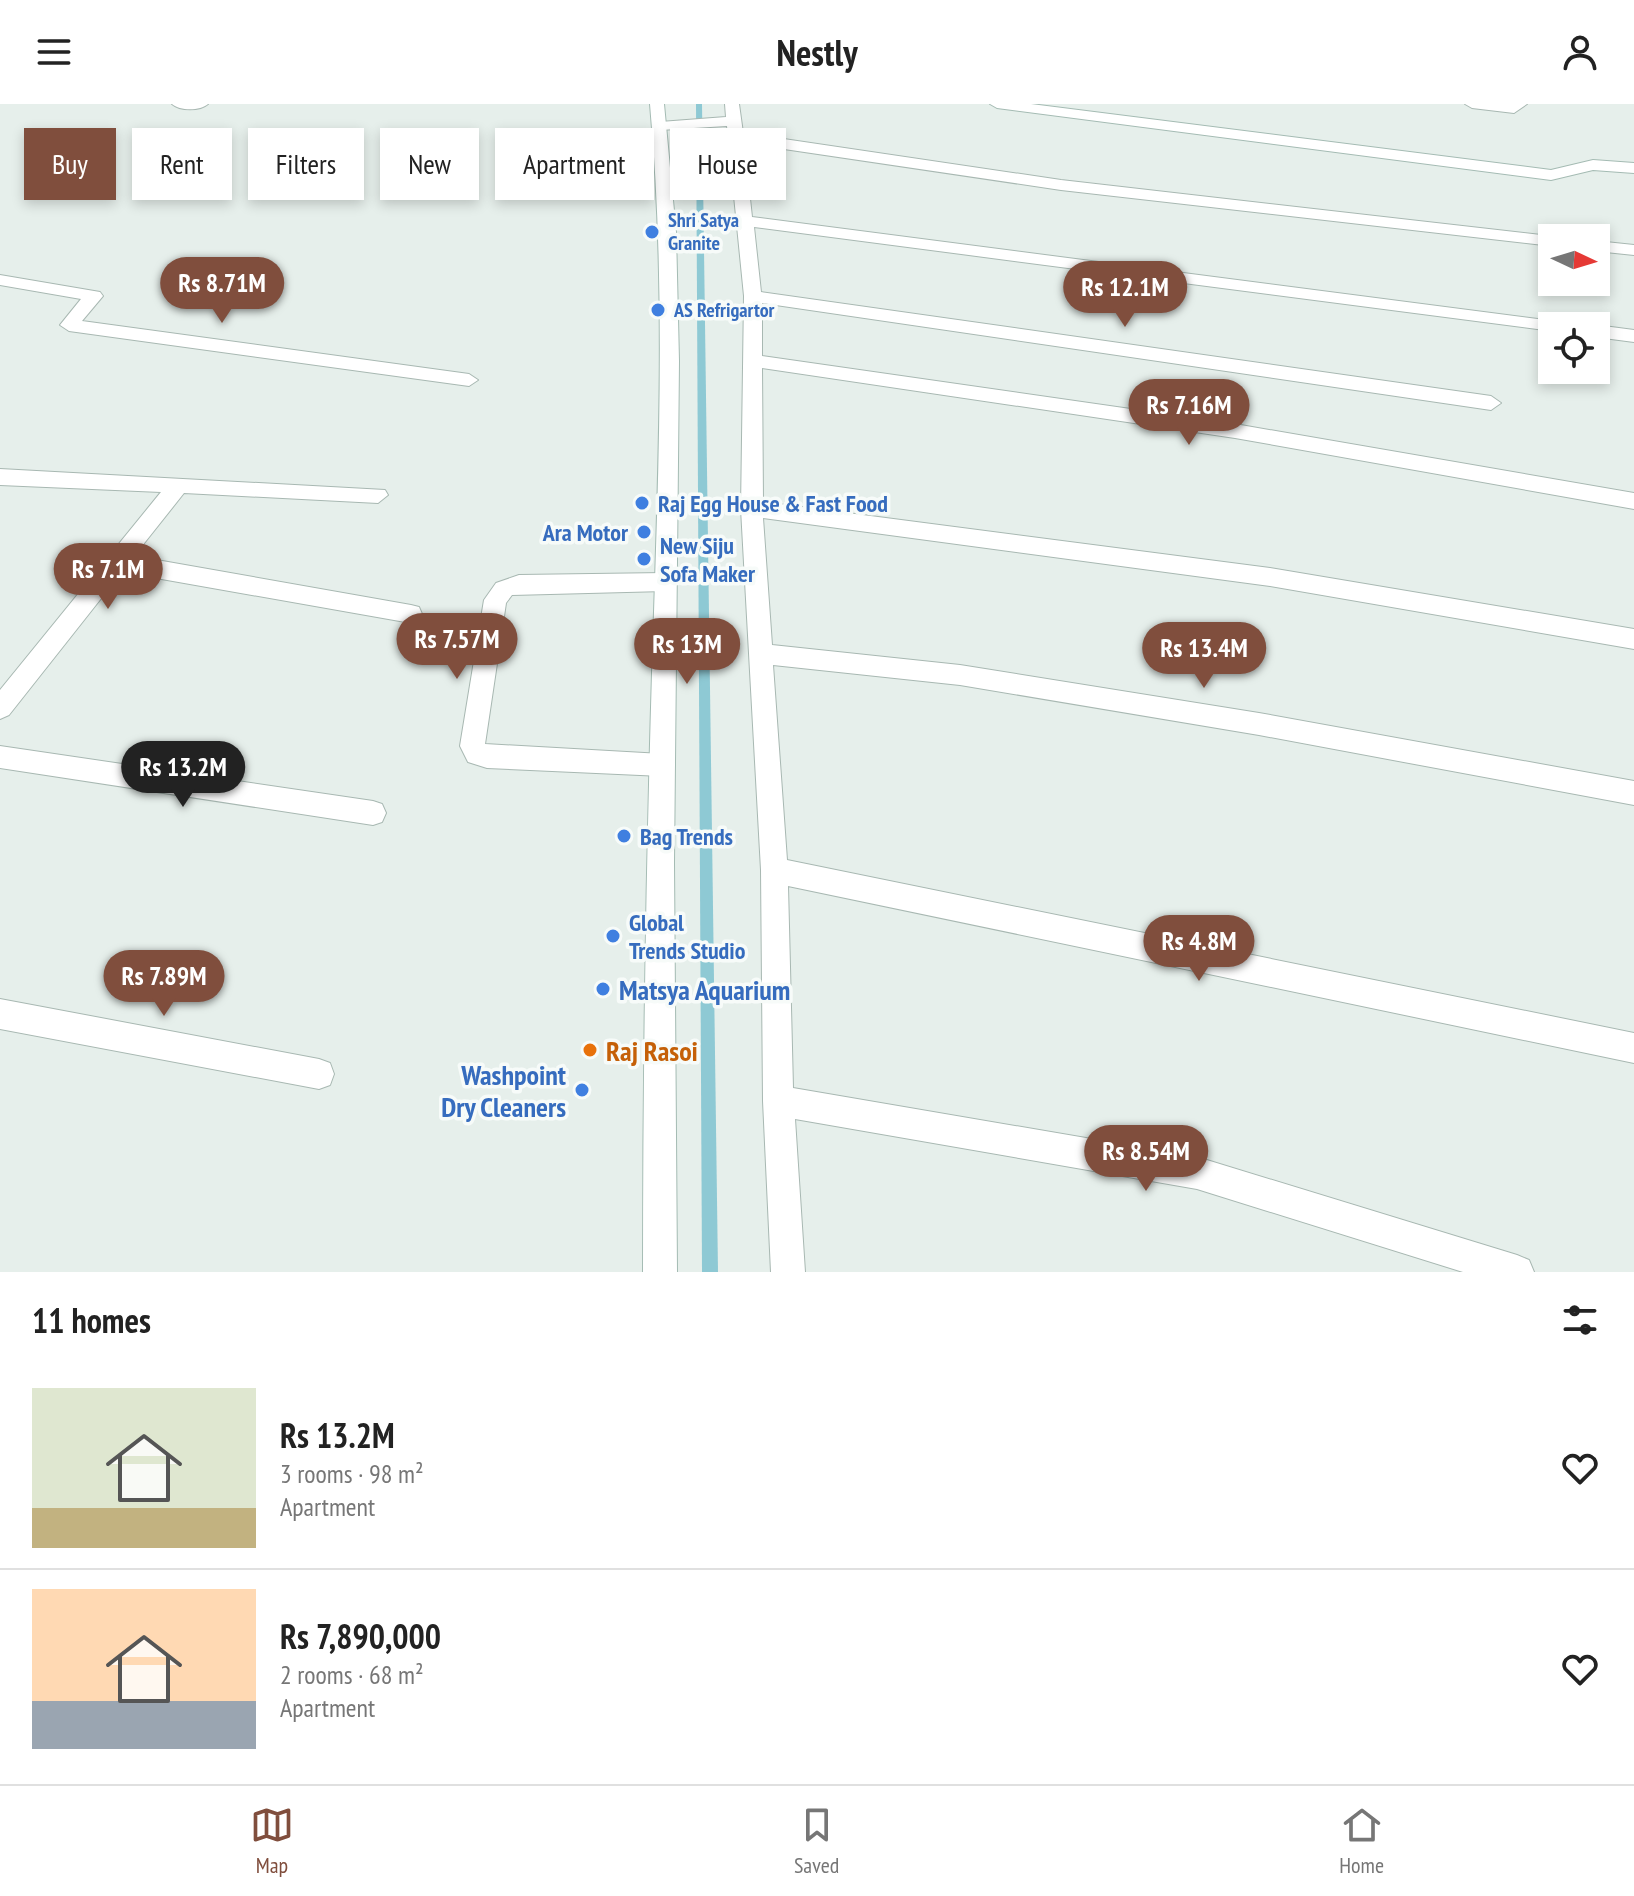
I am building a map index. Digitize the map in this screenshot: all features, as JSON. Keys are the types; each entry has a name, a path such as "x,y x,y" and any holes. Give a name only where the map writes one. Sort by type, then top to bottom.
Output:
{"street":[{"path":"179,104 201,104"},
{"path":"997,104 1551,175 1593,165 1634,168"},
{"path":"1472,104 1508,109 1520,104"},
{"path":"660,1272 658,973 671,315 665,118 732,121 1061,185 1538,239"},
{"path":"732,121 753,296 750,360 752,509 774,870 778,1101 788,1272"},
{"path":"746,221 1538,324"},
{"path":"1610,247 1634,250"},
{"path":"0,280 94,296 69,325 469,380"},
{"path":"753,296 977,332 1285,371 1491,403"},
{"path":"1610,333 1634,336"},
{"path":"750,360 1235,431 1634,501"},
{"path":"0,477 378,495"},
{"path":"0,708 180,484"},
{"path":"752,509 1270,577 1634,639"},
{"path":"117,562 411,614"},
{"path":"662,765 487,757 477,754 472,746 495,600 504,589 519,584 665,582"},
{"path":"763,654 960,675 1259,724 1634,793"},
{"path":"0,757 373,813"},
{"path":"774,870 1634,1048"},
{"path":"0,1014 319,1074"},
{"path":"778,1101 1197,1173 1517,1272"}],"waterway":[{"path":"699,104 710,1272"}],"place":[{"name":"Shri Satya Granite","path":"652,232"},
{"name":"AS Refrigartor","path":"658,310"},
{"name":"Raj Egg House & Fast Food","path":"642,503"},
{"name":"Ara Motor","path":"644,532"},
{"name":"New Siju Sofa Maker","path":"644,559"},
{"name":"Bag Trends","path":"624,836"},
{"name":"Global Trends Studio","path":"613,936"},
{"name":"Matsya Aquarium","path":"603,989"},
{"name":"Raj Rasoi","path":"590,1050"},
{"name":"Washpoint Dry Cleaners","path":"582,1090"}]}
